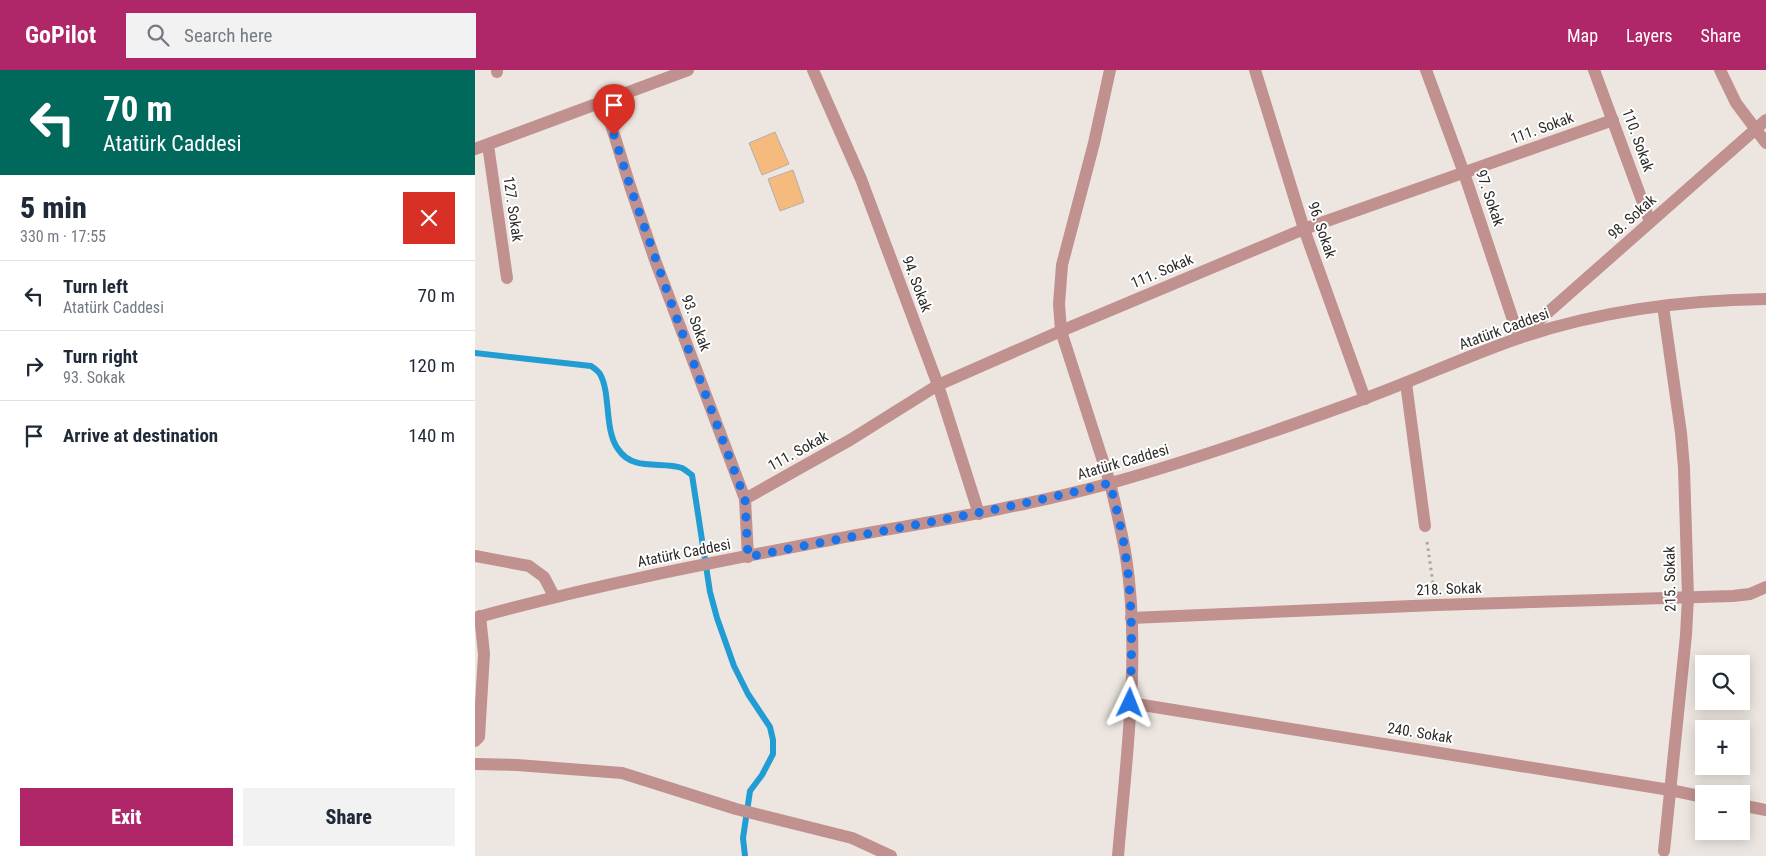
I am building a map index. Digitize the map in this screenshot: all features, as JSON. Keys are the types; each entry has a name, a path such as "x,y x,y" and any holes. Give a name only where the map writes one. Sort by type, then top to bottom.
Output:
{"street":[{"path":"475,150 604,102 665,74 688,70"},
{"name":"94. Sokak","path":"813,70 861,179 938,385 979,514"},
{"path":"1110,70 1094,143 1062,265 1059,304 1061,331 1110,483 1121,526 1126,558 1131,618 1130,703 1118,856"},
{"name":"96. Sokak","path":"1255,70 1304,229 1365,399"},
{"name":"97. Sokak","path":"1426,70 1464,174 1519,338"},
{"name":"110. Sokak","path":"1594,70 1651,222"},
{"path":"1720,70 1736,103 1766,144"},
{"name":"93. Sokak","path":"604,102 630,186 659,268 745,499 748,557"},
{"name":"111. Sokak","path":"745,499 850,440 938,385 1061,331 1304,229 1613,120"},
{"name":"98. Sokak","path":"1519,338 1766,120"},
{"name":"127. Sokak","path":"488,145 507,278"},
{"name":"Atatürk Caddesi","path":"477,617 554,596 835,540 979,514 1041,501 1110,483 1198,456 1365,399 1519,338 1560,326 1663,306 1731,300 1766,300"},
{"name":"215. Sokak","path":"1663,306 1682,442 1688,597 1664,851"},
{"path":"1406,383 1425,526"},
{"path":"475,556 529,566 544,577 554,596"},
{"name":"218. Sokak","path":"1131,618 1750,594 1766,587"},
{"path":"475,741 479,737 483,654 477,617"},
{"name":"240. Sokak","path":"1130,703 1695,795"},
{"path":"475,764 517,765 622,773 736,809 852,838 891,856"},
{"path":"1750,807 1766,810"}],"path":[{"path":"1425,526 1436,605"}],"building":[{"path":"775,132 789,164 762,175 749,143"},
{"path":"793,170 804,202 780,211 768,179"}],"waterway":[{"path":"475,353 591,366 599,373 603,382 611,432 618,449 624,456 631,461 639,463 682,468 692,475 710,592 717,618 734,666 748,694 770,727 773,740 773,754 762,775 750,791 743,838 745,856"}],"route":[{"path":"614,135 686,345 745,499 748,557 979,514 1041,501 1110,483 1121,526 1129,587 1131,618 1130,703"}]}
